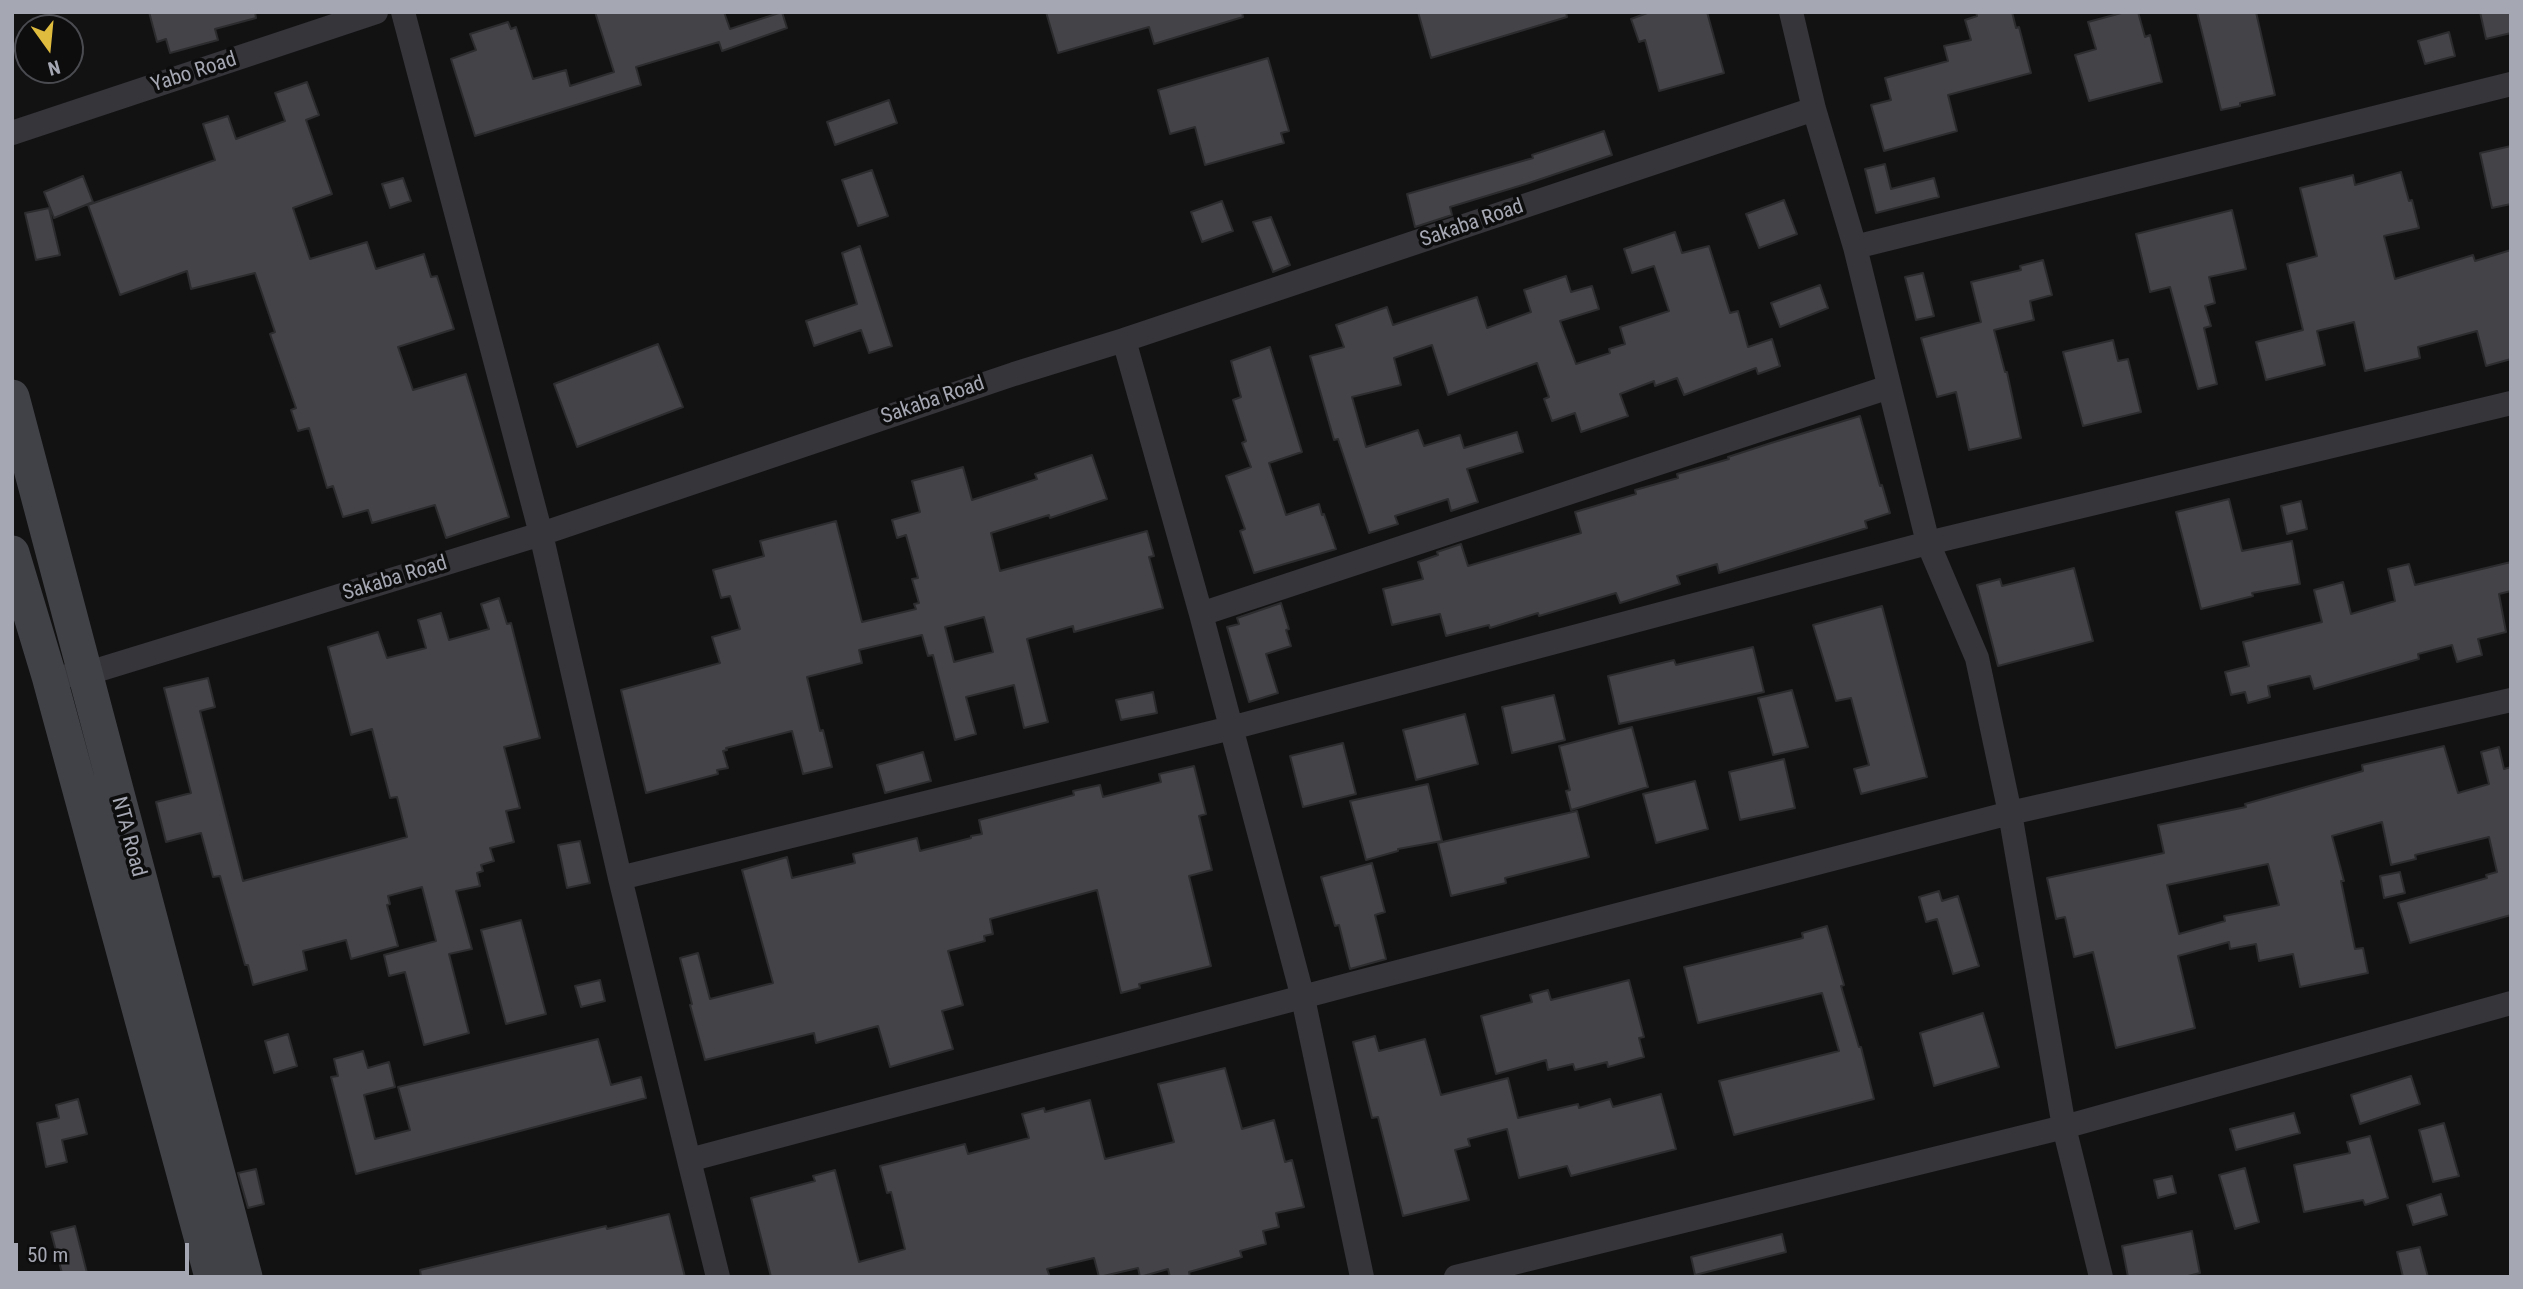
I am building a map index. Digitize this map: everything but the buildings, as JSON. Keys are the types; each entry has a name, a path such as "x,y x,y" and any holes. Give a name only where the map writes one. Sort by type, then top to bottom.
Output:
{"main road":[{"name":"NTA Road","path":"12,397 245,1277"},
{"name":"NTA Road","path":"12,554 48,676 212,1277"}],"street":[{"name":"Yabo Road","path":"12,133 376,12"},
{"path":"402,12 541,534 620,878 718,1277"},
{"path":"1791,12 1814,109 1856,247 1928,542 1977,658 2010,813 2064,1127 2101,1277"},
{"path":"1856,247 2511,85"},
{"name":"Sakaba Road","path":"48,676 85,674 541,534 1814,109"},
{"path":"1124,340 1201,614 1303,998 1362,1277"},
{"path":"1201,614 1889,387"},
{"path":"620,878 1231,728 1928,542 2511,403"},
{"path":"689,1160 2010,813 2511,700"},
{"path":"1456,1277 2064,1127 2511,1003"}]}
